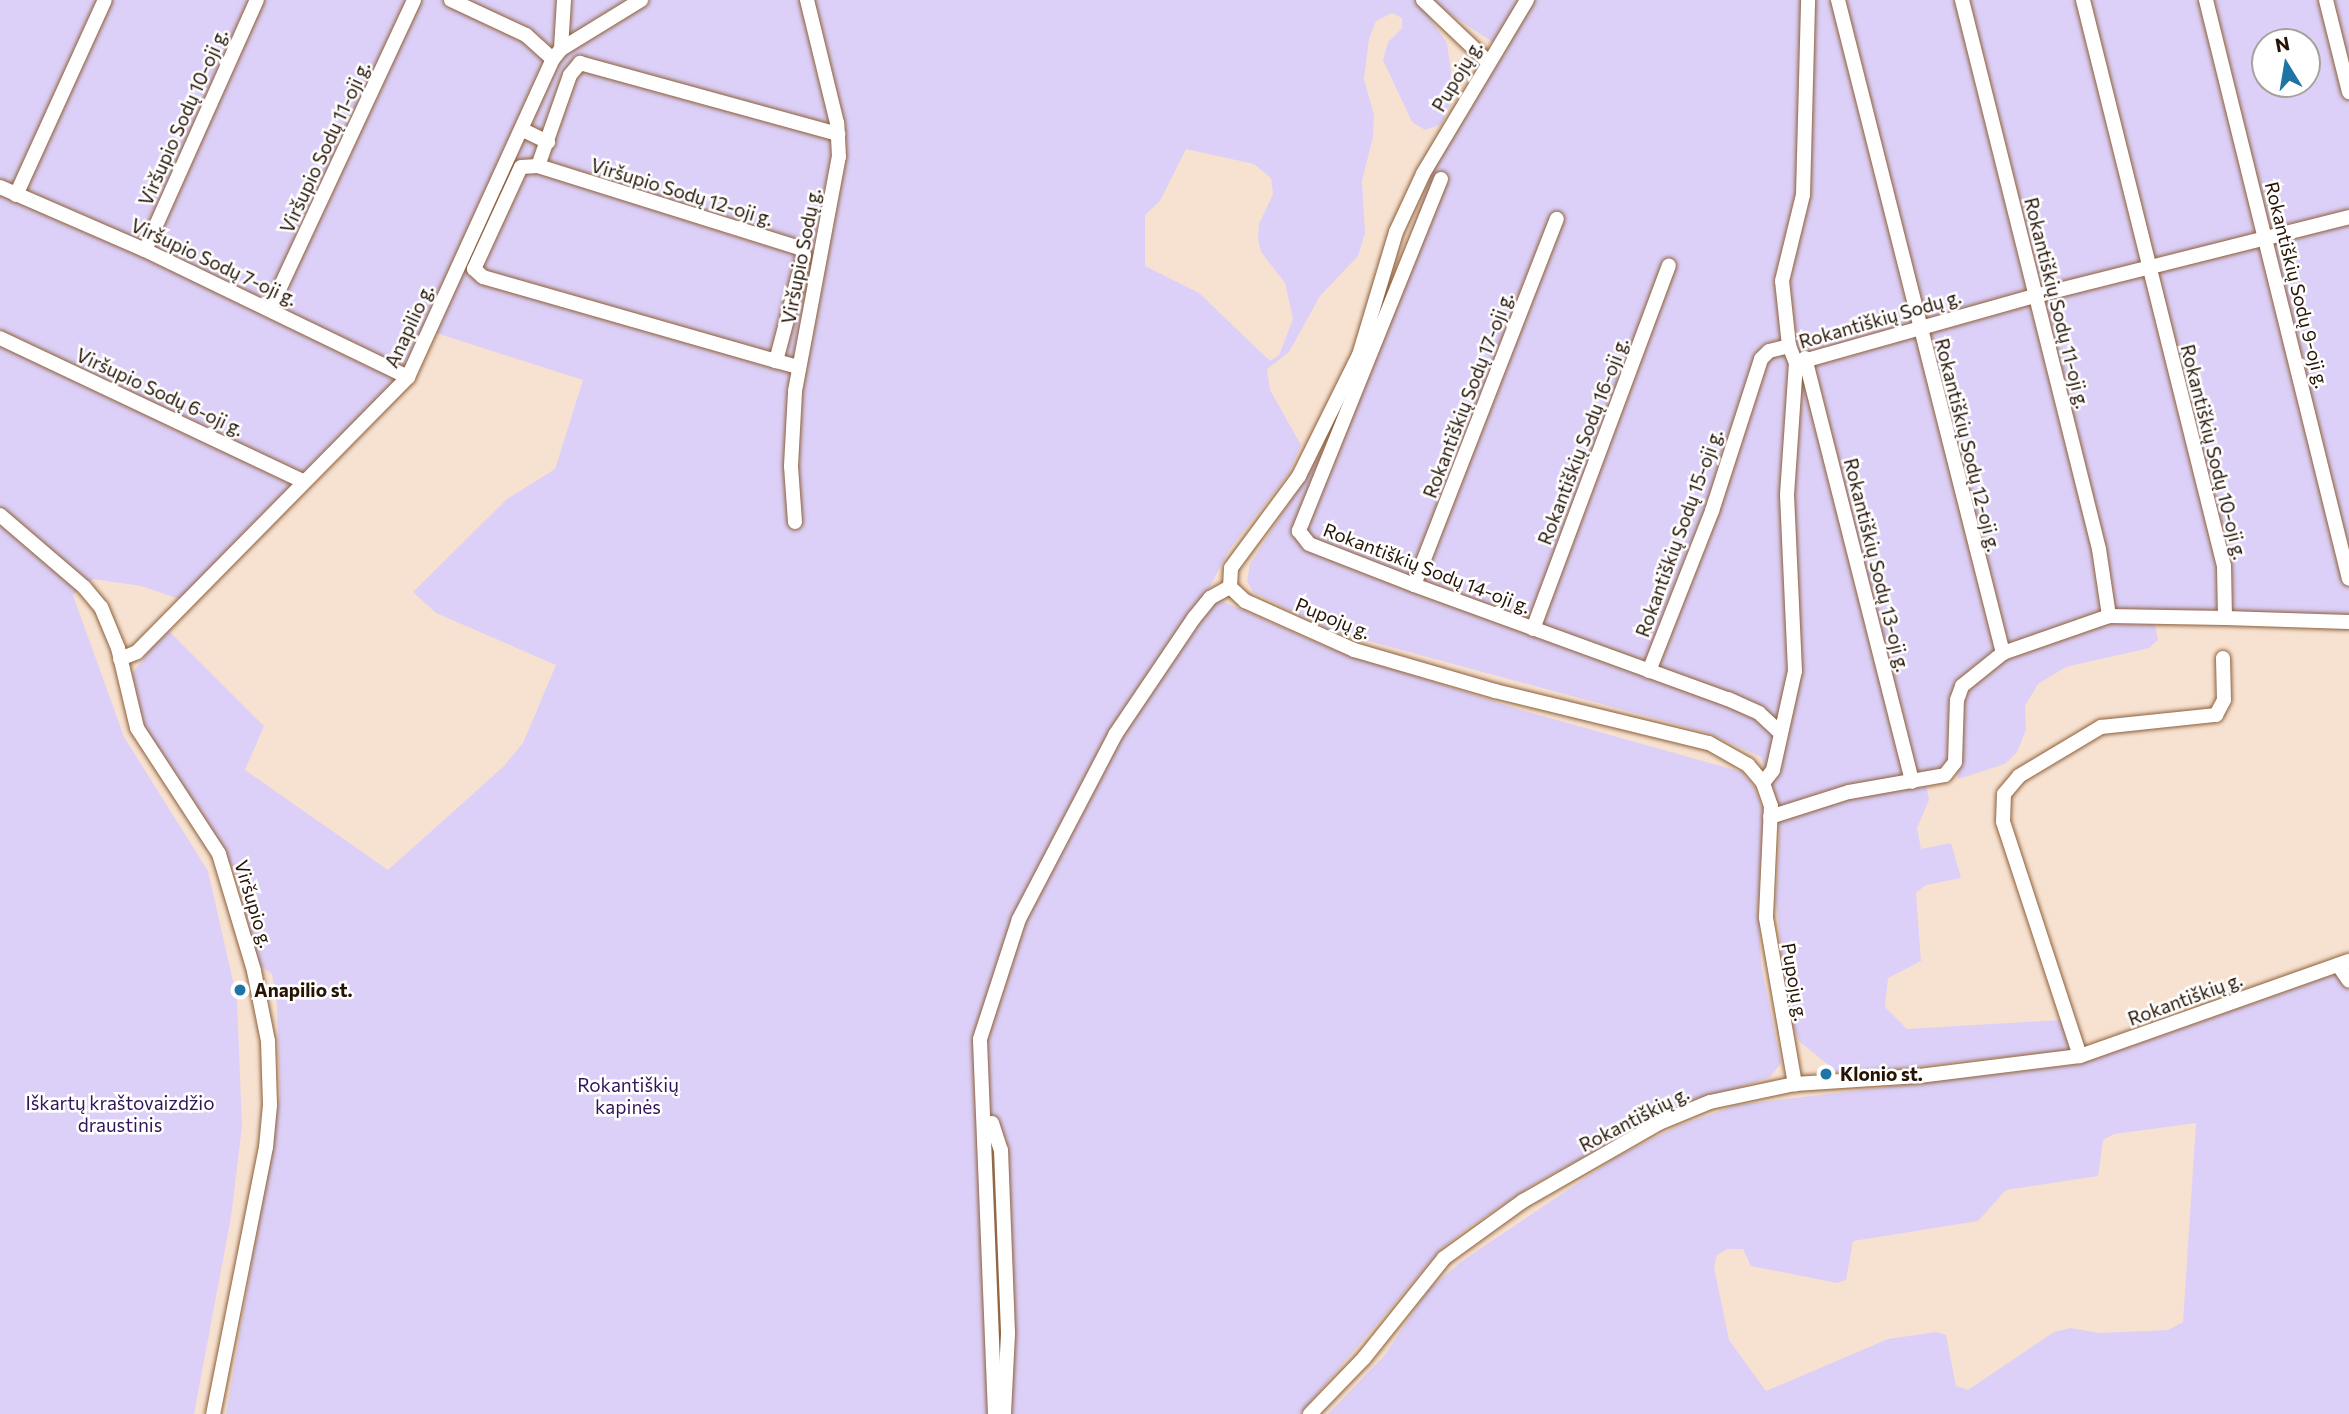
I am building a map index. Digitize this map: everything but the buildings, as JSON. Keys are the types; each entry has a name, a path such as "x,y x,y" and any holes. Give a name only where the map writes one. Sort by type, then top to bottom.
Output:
{"street":[{"path":"16,195 105,0"},
{"name":"Viršupio Sodų 10-oji g.","path":"145,250 257,0"},
{"name":"Viršupio Sodų 11-oji g.","path":"270,309 414,0"},
{"path":"452,0 526,35 557,54 641,0"},
{"name":"Anapilio g.","path":"120,659 137,652 408,377 557,54 564,0"},
{"name":"Viršupio Sodų g.","path":"795,522 791,466 799,367 836,179 838,134 807,0"},
{"path":"1423,0 1487,61"},
{"name":"Pupojų g.","path":"1527,0 1487,61 1396,232 1359,355 1299,476 1231,568 1230,587 1245,601 1354,650 1495,691 1709,743 1732,753 1763,783 1770,817 1766,918 1795,1084"},
{"name":"Rokantiškių Sodų 13-oji g.","path":"1808,0 1803,195 1782,281 1789,346 1800,361 1912,782"},
{"name":"Rokantiškių Sodų 12-oji g.","path":"1838,0 2003,653"},
{"name":"Rokantiškių Sodų 11-oji g.","path":"1962,0 2099,549 2109,615"},
{"name":"Rokantiškių Sodų 10-oji g.","path":"2083,0 2224,566 2225,618"},
{"name":"Rokantiškių Sodų 9-oji g.","path":"2206,0 2349,579"},
{"path":"2326,0 2349,92"},
{"path":"799,367 483,277 474,269 497,212 521,167 538,166 570,75 580,63 838,134"},
{"path":"523,130 548,142"},
{"name":"Viršupio Sodų 12-oji g.","path":"538,166 800,248 804,255 776,361"},
{"name":"Rokantiškių Sodų 14-oji g.","path":"1441,179 1299,531 1309,544 1759,713 1779,731"},
{"name":"Viršupio Sodų 7-oji g.","path":"0,187 145,250 408,377"},
{"name":"Rokantiškių Sodų g.","path":"1763,783 1773,770 1779,731 1796,660 1787,495 1800,361 2035,296 2349,217"},
{"name":"Rokantiškių Sodų 17-oji g.","path":"1414,585 1557,219"},
{"name":"Rokantiškių Sodų 16-oji g.","path":"1533,629 1669,266"},
{"name":"Viršupio Sodų 6-oji g.","path":"0,338 303,481"},
{"name":"Rokantiškių Sodų 15-oji g.","path":"1649,671 1712,512 1761,359 1769,351 1789,346"},
{"name":"Viršupio g.","path":"0,515 96,601 112,629 130,707 146,746 226,872 268,1041 271,1083 266,1147 213,1414"},
{"path":"0,537 12,525"},
{"path":"995,1414 986,1107 981,1039 1019,919 1127,715 1210,598 1230,587"},
{"path":"1770,817 1849,792 1938,778 1951,769 1957,754 1956,709 1962,686 2003,653 2109,615 2349,622"},
{"path":"2080,1056 2003,822 2004,794 2019,776 2101,727 2216,715 2224,700 2223,657"},
{"path":"2343,963 2349,981"},
{"name":"Rokantiškių g.","path":"1310,1414 1364,1358 1444,1258 1523,1201 1659,1124 1710,1102 1795,1084 1919,1076 2080,1056 2343,963"},
{"path":"986,1107 1001,1150 1008,1334 1004,1414"}],"green space":[{"path":"0,0 2349,0 2349,622 2153,615 2158,640 2149,648 2066,667 2038,684 2025,706 2026,730 2017,752 2005,764 1958,779 1956,764 1926,785 1929,800 1917,828 1921,849 1951,843 1961,878 1926,885 1916,893 1921,961 1888,978 1885,1007 1907,1029 2061,1020 2070,1050 1847,1074 1836,1071 1800,1042 1789,1019 1776,901 1780,819 1761,757 1708,733 1332,631 1253,592 1247,581 1250,564 1324,448 1401,262 1434,167 1500,47 1435,4 1423,8 1447,43 1454,94 1442,124 1425,130 1412,122 1383,60 1388,42 1402,28 1402,18 1392,13 1376,21 1369,39 1364,79 1374,115 1373,137 1362,181 1365,233 1358,256 1320,296 1289,352 1267,369 1270,390 1301,445 1289,473 1229,550 1206,594 1334,650 1518,709 1742,772 1755,788 1764,813 1758,906 1761,964 1781,1063 1770,1077 1677,1108 1537,1182 1466,1229 1440,1250 1300,1414 226,1414 280,1096 277,1005 272,974 259,965 235,872 142,728 133,673 166,628 264,726 245,770 388,870 503,767 523,743 556,665 436,613 413,592 507,499 555,469 583,380 436,333 410,385 180,599 141,586 93,579 73,595 124,737 208,871 237,999 242,1127 231,1217 194,1414 0,1414","holes":["1186,149 1254,164 1271,178 1273,194 1259,224 1258,240 1261,252 1285,283 1293,319 1279,355 1270,361 1199,293 1145,266 1145,215 1160,201"]},
{"path":"2336,974 2349,990 2349,1414 1328,1414 1384,1356 1428,1290 1462,1261 1618,1156 1678,1126 1737,1105 2080,1064","holes":["2196,1123 2183,1322 2168,1330 2099,1333 2071,1328 2054,1332 1968,1390 1956,1386 1946,1335 1936,1332 1888,1339 1766,1391 1729,1340 1714,1267 1717,1255 1727,1249 1743,1249 1751,1266 1837,1283 1846,1280 1853,1241 1978,1221 2006,1190 2098,1176 2103,1140 2114,1134"]}],"place":[{"name":"Anapilio st.","path":"240,990"},
{"name":"Klonio st.","path":"1826,1074"}],"park label":[{"name":"Rokantiškių kapinės","path":"628,1096"},
{"name":"Iškartų kraštovaizdžio draustinis","path":"120,1114"}]}
